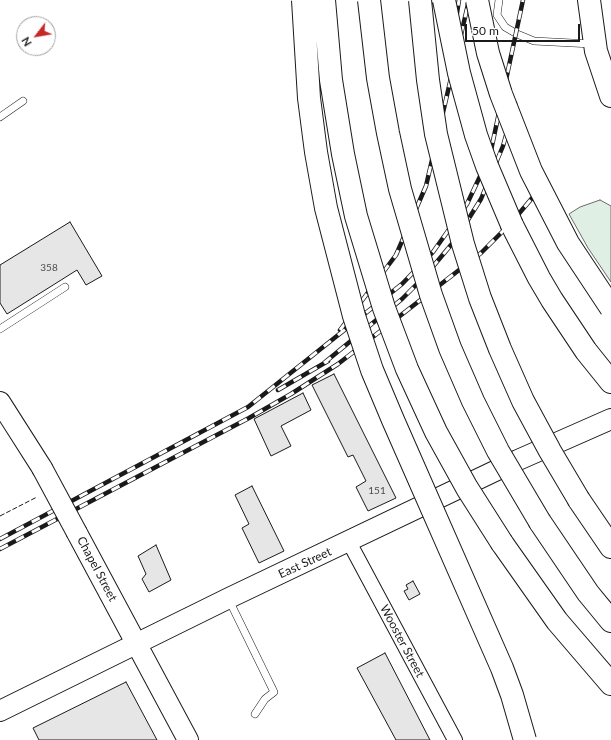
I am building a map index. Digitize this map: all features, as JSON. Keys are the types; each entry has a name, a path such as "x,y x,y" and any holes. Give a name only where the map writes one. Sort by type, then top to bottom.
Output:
{"main road":[{"path":"304,0 309,98 316,152 327,216 354,316 372,370 393,420 502,668 512,695 525,740"},
{"path":"324,0 330,80 356,216 384,308 407,369 436,432 484,516 519,569 557,621 611,684"},
{"path":"369,0 378,78 400,189 431,295 450,348 485,426 525,499 555,546 588,593 611,621"},
{"path":"420,0 428,80 436,134 463,244 480,298 500,350 533,420 579,500 611,547"},
{"path":"444,0 453,49 467,103 487,166 500,199 539,278 586,351 611,382"},
{"path":"477,0 488,52 501,94 531,171 568,243 611,308"},
{"path":"589,2 594,44 602,75 611,96"},
{"name":"Chapel Street","path":"0,402 42,468 188,740"},
{"name":"East Street","path":"0,711 228,598 349,542 525,457 611,419"}],"street":[{"name":"Wooster Street","path":"349,542 455,740"}],"lane":[{"path":"499,0 497,15 505,27 517,34 534,41 594,44"},
{"path":"0,117 23,101"},
{"path":"0,329 65,286"},
{"path":"228,598 274,692 266,699 255,714"}],"green space":[{"path":"600,200 611,206 611,282 588,248 569,214 580,207"}],"building":[{"path":"70,222 102,276 86,285 77,270 7,314 0,303 0,265"},
{"path":"334,374 396,498 368,511 356,487 366,481 353,455 348,457 312,385"},
{"path":"303,393 311,410 281,426 291,446 271,456 254,419"},
{"path":"252,486 284,551 259,563 242,528 249,524 235,495"},
{"path":"156,545 171,580 149,592 142,579 146,574 138,556"},
{"path":"413,581 420,594 409,600 404,591 408,589 406,585"},
{"path":"385,653 430,740 396,740 357,668"},
{"path":"126,682 157,740 39,740 33,728"}],"railway":[{"path":"450,59 459,0"},
{"path":"340,330 396,255 426,186 469,0"},
{"path":"0,539 248,407 402,284 433,252 467,204 490,155 523,0"},
{"path":"324,363 402,299 425,276 456,239 481,199 503,146 515,103"},
{"path":"0,549 249,418 291,394 338,364 481,253 511,223 533,197"},
{"path":"278,390 328,361"}],"fence":[{"path":"0,516 37,497"}]}
